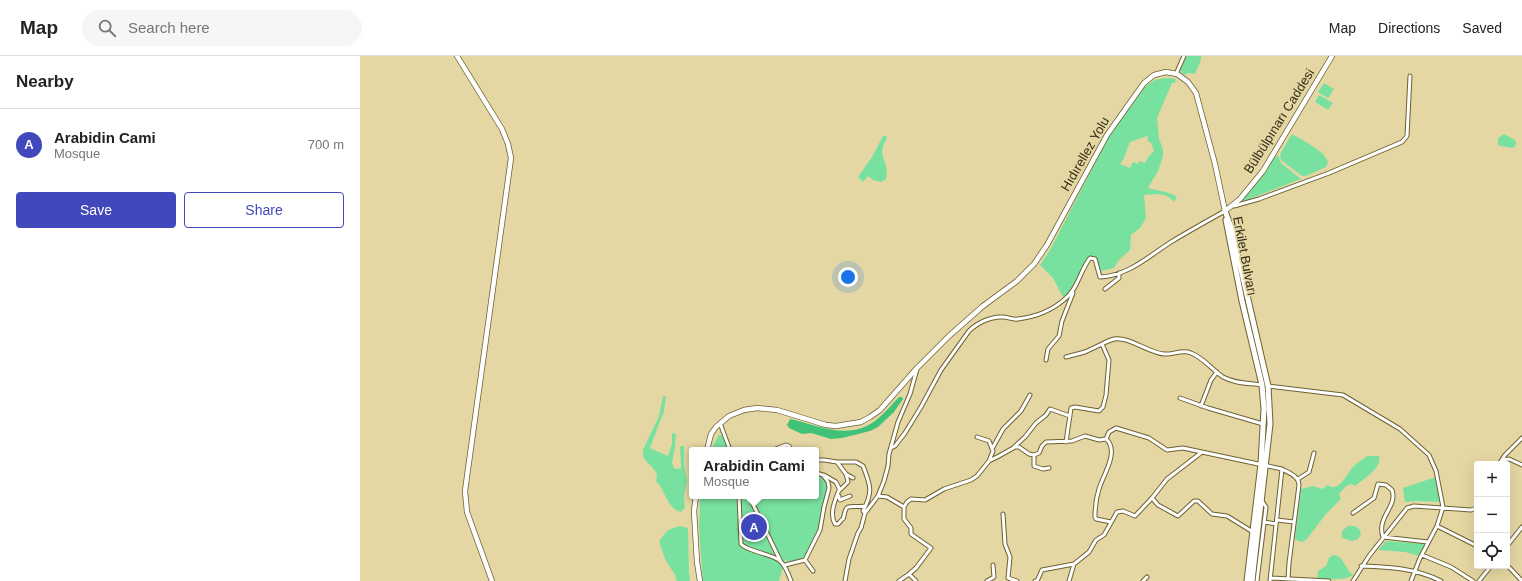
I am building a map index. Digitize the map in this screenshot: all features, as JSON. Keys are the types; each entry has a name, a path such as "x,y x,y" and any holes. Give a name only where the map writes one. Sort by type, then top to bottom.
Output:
{"main road":[{"name":"Erkilet Bulvarı","path":"1225,211 1227,231 1242,301 1265,386 1270,424 1252,532 1247,581"},
{"name":"Erkilet Bulvarı","path":"1252,581 1261,500 1265,386"}],"street":[{"path":"458,56 502,129 508,144 511,158 465,491 467,512 492,581"},
{"path":"1046,360 1048,349 1059,336 1061,324 1074,288 1084,266 1091,258 1095,259 1097,263 1100,277 1119,273 1136,266 1178,238 1225,211 1198,98 1188,82 1176,74 1184,56"},
{"name":"Bülbülpınarı Caddesi","path":"1225,211 1234,206 1267,164 1332,56"},
{"name":"Hıdırellez Yolu","path":"720,423 736,412 757,408 782,411 833,426 842,426 858,423 880,410 917,368 954,331 983,306 1017,281 1029,269 1047,245 1101,145 1144,83 1152,77 1165,72 1176,74"},
{"path":"1234,206 1259,199 1329,173 1404,140 1407,136 1410,76"},
{"path":"1105,289 1119,278 1119,273"},
{"path":"891,448 896,446 921,407 940,370 971,329 980,323 996,318 1019,319 1043,312 1064,300 1074,288"},
{"path":"1066,357 1085,352 1115,339 1133,342 1161,354 1188,352 1198,357 1217,372 1234,382 1343,395 1403,432 1432,460 1437,475 1443,507 1437,526 1428,542 1411,581"},
{"path":"1066,442 1071,409 1073,407 1099,411 1103,407 1106,395 1109,360 1102,344"},
{"path":"845,581 849,559 865,513 878,496 887,473 889,454 898,422 910,394 917,368"},
{"path":"1202,406 1211,380 1217,372"},
{"path":"992,449 1003,430 1019,413 1030,395"},
{"path":"1180,398 1264,424"},
{"path":"989,461 1014,448 1050,409 1070,416"},
{"path":"708,447 711,434 720,423"},
{"path":"720,423 729,447"},
{"path":"1106,439 1110,432 1116,428 1149,438 1167,450 1183,448 1282,469 1298,479 1299,485 1288,579"},
{"path":"1014,448 1019,447 1029,454 1034,455 1039,453 1042,446 1046,442 1074,441 1085,436 1100,440 1106,439"},
{"path":"899,581 916,568 931,548 911,534 910,528 904,519 904,507 906,502 911,499 926,500 944,489 972,480 977,476 989,461 993,451 989,441 977,438"},
{"path":"1502,460 1522,438"},
{"path":"1106,439 1110,445 1110,457 1099,488 1095,505 1095,517 1096,519 1111,522"},
{"path":"1035,581 1042,570 1074,564 1089,552 1096,540 1104,535 1117,512 1124,511 1135,516 1170,476 1202,452"},
{"path":"1298,479 1310,472 1314,452"},
{"path":"1034,455 1034,466 1044,469 1049,468"},
{"path":"1502,460 1507,458 1522,466"},
{"path":"819,460 856,462 863,466 870,490 869,499 863,511 865,513"},
{"path":"837,462 846,474 848,482 840,490 832,510 835,524 838,524 843,519 845,510 848,507 851,506 857,508 865,506"},
{"path":"1282,469 1270,579 1329,581"},
{"path":"819,474 836,482 840,490 838,498 840,500 850,496"},
{"path":"805,560 819,533 828,492 828,482 822,474"},
{"path":"846,474 853,478"},
{"path":"1353,513 1374,498 1378,484 1383,484 1390,488 1393,492 1393,498 1383,520 1382,530 1384,537"},
{"path":"878,496 887,497 904,507"},
{"path":"1152,498 1158,505 1178,516 1194,501 1198,501 1212,514 1227,516 1252,532"},
{"path":"696,499 694,511 697,562 700,581"},
{"path":"739,499 741,544 746,548 780,560"},
{"path":"750,499 780,560 785,565 791,581"},
{"path":"1257,581 1266,507 1261,500"},
{"path":"1353,581 1361,566 1407,508 1414,506 1473,510"},
{"path":"1003,514 1005,544 1010,557 1008,578 1017,581"},
{"path":"1264,522 1294,522"},
{"path":"1437,526 1474,544"},
{"path":"1510,542 1522,527"},
{"path":"1384,537 1428,542"},
{"path":"1422,555 1451,567 1473,581"},
{"path":"785,565 805,560"},
{"path":"805,560 813,571"},
{"path":"1069,581 1074,564"},
{"path":"987,581 994,576 993,565"},
{"path":"1361,566 1398,568 1415,571 1441,581"},
{"path":"1510,568 1522,581"},
{"path":"1479,581 1489,569"},
{"path":"909,574 916,581"},
{"path":"1143,581 1147,577"}],"green space":[{"path":"1187,56 1201,56 1201,60 1195,74 1188,73 1185,75 1181,73 1181,67"},
{"path":"1169,78 1176,79 1175,83 1172,83 1157,118 1159,139 1163,149 1163,156 1158,171 1148,188 1166,192 1177,197 1174,202 1164,195 1144,195 1146,218 1140,228 1131,235 1130,250 1119,260 1114,268 1101,271 1097,259 1091,257 1087,261 1064,299 1053,278 1040,265 1050,250 1107,140 1121,118 1146,86 1155,80","holes":["1147,136 1148,141 1151,143 1154,151 1145,163 1139,161 1138,164 1133,162 1130,168 1120,164 1130,142"]},
{"path":"1324,83 1334,89 1328,98 1318,92"},
{"path":"1319,95 1333,103 1328,110 1315,102"},
{"path":"1292,134 1313,146 1323,154 1328,162 1326,167 1306,176 1302,176 1281,160 1280,154"},
{"path":"1504,134 1515,140 1515,147 1511,148 1498,145 1498,138"},
{"path":"883,136 886,136 887,138 882,150 887,172 886,179 881,182 873,180 868,176 863,182 858,177 872,157"},
{"path":"1278,155 1281,163 1301,179 1244,201 1237,202 1269,161"},
{"path":"663,396 666,396 664,411 650,448 668,456 672,444 672,433 676,434 672,463 674,468 678,469 681,468 680,446 684,446 684,463 687,482 684,495 685,508 681,512 672,507 669,503 656,481 656,472 644,459 643,455 643,450 659,416"},
{"path":"899,397 902,397 903,399 894,412 878,427 870,431 842,438 831,439 811,433 802,434 789,428 787,425 790,419 833,430 854,430 865,427 875,421"},
{"path":"718,436 723,436 728,447 712,447"},
{"path":"1367,456 1379,456 1378,465 1375,469 1355,486 1351,484 1346,486 1339,494 1341,499 1326,514 1306,540 1302,542 1298,541 1295,538 1301,489 1313,486 1323,489 1327,485 1332,487 1336,486 1343,481 1354,466"},
{"path":"819,475 825,477 829,485 821,529 804,560 789,562 785,560 779,581 703,581 699,528 700,499 819,499"},
{"path":"1436,477 1440,502 1405,502 1403,488"},
{"path":"680,526 688,528 690,581 677,581 665,559 659,541 668,530"},
{"path":"1348,526 1355,526 1360,530 1361,534 1358,539 1353,541 1342,538 1342,531"},
{"path":"1386,541 1427,544 1420,556 1405,552 1378,550"},
{"path":"1333,555 1342,559 1353,575 1341,579 1317,578 1318,571 1326,566 1329,558"}],"place":[{"name":"Arabidin Cami","path":"754,527"}]}
